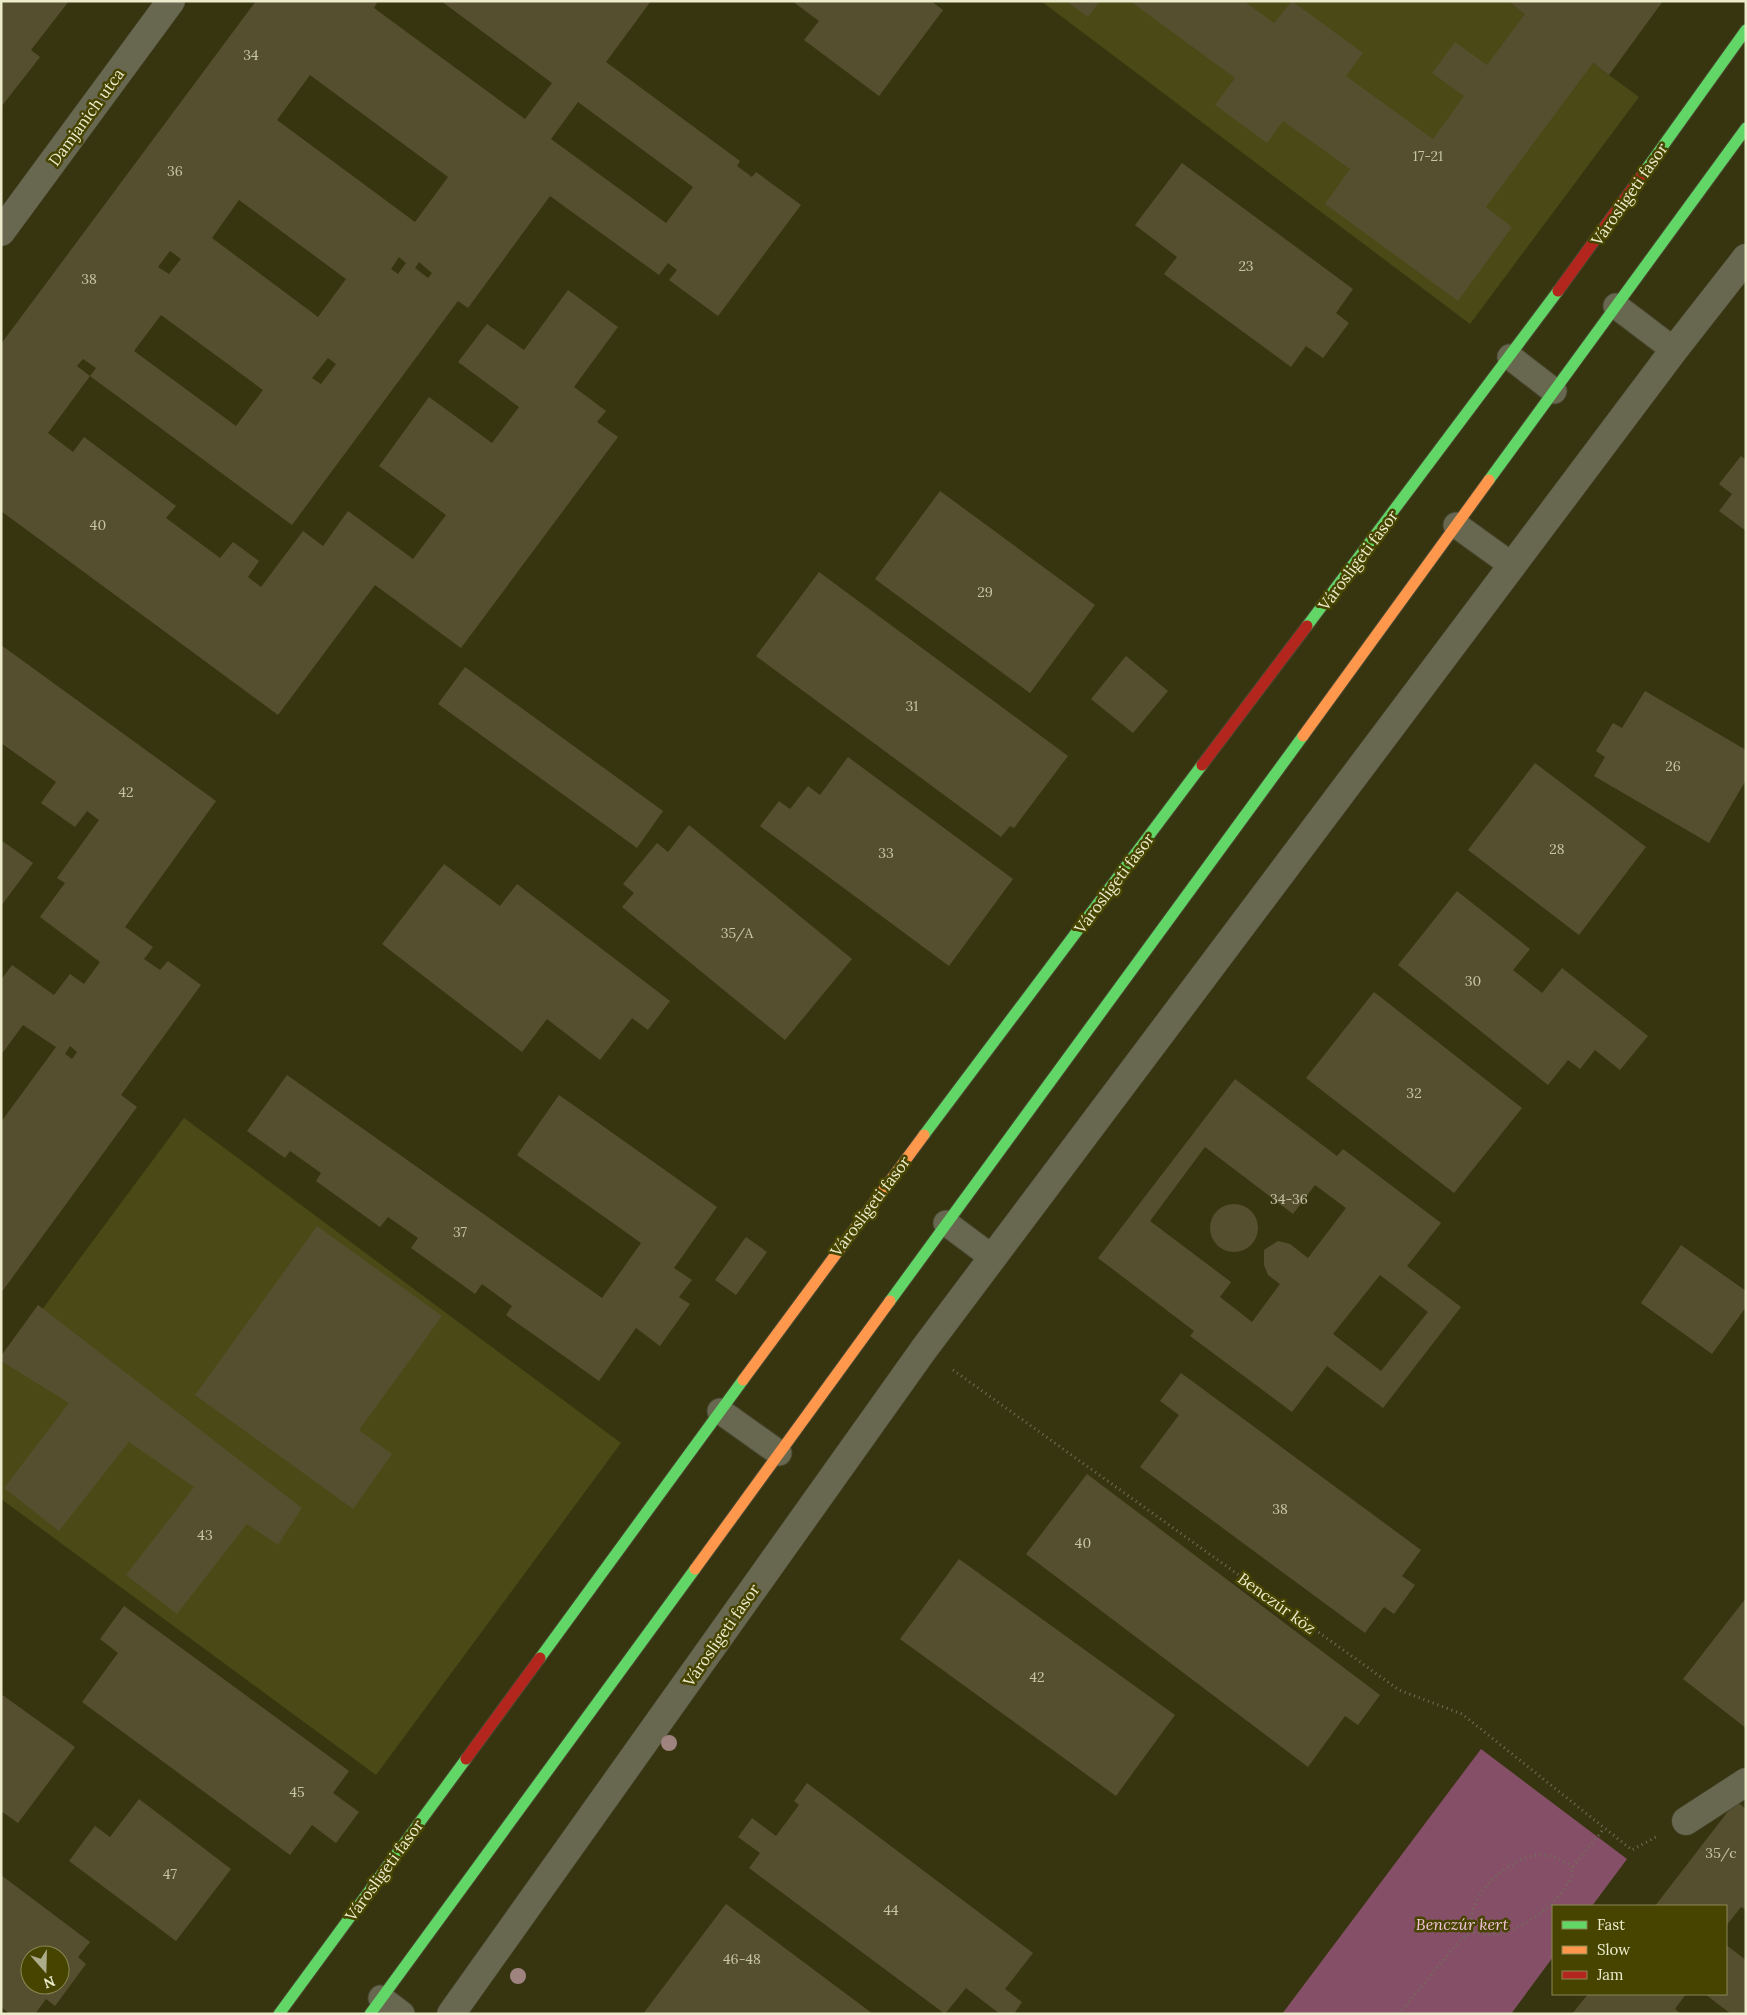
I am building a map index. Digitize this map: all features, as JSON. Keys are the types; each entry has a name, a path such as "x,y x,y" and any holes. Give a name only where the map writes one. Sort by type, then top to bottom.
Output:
{"street":[{"name":"Damjanich utca","path":"2,230 171,1"},
{"name":"Városligeti fasor","path":"279,2014 836,1253 1510,356 1588,251 1746,30"},
{"path":"375,2006 1746,128"},
{"name":"Városligeti fasor","path":"451,2014 924,1349 1674,350 1746,258"},
{"path":"1686,1820 1746,1782"}],"lane":[{"path":"1616,306 1674,350"},
{"path":"1510,356 1554,391"},
{"path":"1456,525 1513,566"},
{"path":"946,1223 993,1258"},
{"path":"720,1411 779,1453"},
{"path":"375,2006 402,2014"}],"path":[{"name":"Benczúr köz","path":"924,1349 1398,1690 1462,1714 1632,1850"},
{"path":"1472,1931 1481,1935 1505,1932 1531,1920 1559,1895 1569,1882 1573,1866 1604,1828"},
{"path":"1472,1931 1470,1922 1474,1902 1492,1880 1514,1863 1543,1855 1562,1859 1573,1866"},
{"path":"1399,2014 1455,1946 1472,1931"}],"shaded area":[{"path":"1041,1 1508,1 1639,97 1470,324"},
{"path":"184,1118 621,1443 376,1775 1,1499 1,1365"}],"green space":[{"name":"Benczúr kert","path":"1481,1749 1627,1859 1593,1905 1552,1905 1552,1958 1511,2014 1282,2014"}],"building":[{"path":"1,1 69,1 31,50 40,57 1,107"},
{"path":"256,1 378,1 374,8 525,119 552,83 441,1 651,1 606,62 740,161 737,166 752,177 756,172 801,205 718,316 669,280 677,270 668,263 659,275 550,196 468,308 458,301 292,525 90,376 48,433 73,452 84,437 176,506 166,518 220,558 233,542 259,561 248,577 261,587 303,531 323,546 348,511 413,559 446,515 379,466 429,397 492,443 519,407 458,362 487,324 524,350 568,290 618,327 574,387 606,411 597,422 618,437 461,648 375,585 278,715 1,511 1,344","holes":["310,75 448,177 415,222 277,120","578,102 693,187 666,223 551,139","239,200 346,279 318,317 212,238","170,251 181,259 169,274 158,267","399,257 406,263 398,274 391,269","419,262 432,273 428,278 415,268","161,315 263,390 236,426 134,351","328,358 336,364 321,384 312,378","83,359 96,368 90,376 77,366"]},
{"path":"792,1 931,1 943,10 879,96 804,40 819,21"},
{"path":"1066,1 1100,1 1088,17"},
{"path":"1130,1 1244,1 1274,23 1292,1 1363,53 1346,76 1433,139 1464,96 1432,73 1455,42 1487,65 1525,14 1508,1 1663,1 1609,75 1593,63 1486,207 1512,227 1458,301 1325,204 1350,169 1283,121 1267,143 1215,105 1235,78"},
{"path":"1182,163 1353,289 1336,313 1349,323 1323,358 1306,346 1291,367 1164,274 1177,257 1135,225"},
{"path":"1741,456 1746,460 1746,531 1719,511 1732,494 1719,484"},
{"path":"940,491 1095,605 1030,693 875,579"},
{"path":"819,572 1068,756 1014,828 1010,826 1001,837 756,656"},
{"path":"1,645 216,801 125,927 153,947 144,959 160,970 168,961 201,985 121,1095 137,1107 1,1293 1,1122 56,1047 23,1025 1,1055 1,980 12,965 54,995 70,974 84,984 100,962 40,917 65,883 57,878 99,820 87,811 75,827 41,803 56,782 1,743","holes":["70,1046 77,1052 72,1059 65,1054"]},
{"path":"1126,656 1168,691 1133,733 1091,699"},
{"path":"465,667 663,811 637,848 438,704"},
{"path":"1645,691 1746,750 1746,780 1709,843 1594,776 1605,757 1596,751 1613,723 1622,728"},
{"path":"848,757 1013,879 949,966 760,826 779,801 790,809 808,786 820,795"},
{"path":"1535,763 1646,847 1579,935 1468,850"},
{"path":"689,825 852,959 785,1040 622,907 634,893 623,884 657,843 668,852"},
{"path":"1,840 33,863 1,906"},
{"path":"444,864 500,906 517,884 670,1001 648,1030 632,1018 600,1060 547,1019 522,1052 382,944"},
{"path":"1457,891 1530,949 1513,970 1542,993 1562,968 1648,1036 1620,1070 1595,1050 1580,1069 1568,1060 1548,1085 1398,965"},
{"path":"1374,992 1522,1108 1454,1193 1306,1078"},
{"path":"287,1075 602,1298 641,1243 517,1155 559,1095 717,1207 674,1268 692,1280 679,1297 690,1304 660,1346 636,1328 599,1381 506,1315 512,1306 482,1284 475,1294 411,1248 418,1238 388,1217 380,1227 316,1181 321,1173 290,1151 285,1158 247,1131"},
{"path":"1235,1079 1337,1156 1343,1149 1441,1223 1407,1266 1461,1307 1383,1408 1327,1366 1292,1412 1190,1336 1194,1331 1098,1258","holes":["1205,1147 1293,1214 1315,1185 1346,1208 1308,1258 1290,1244 1278,1241 1264,1250 1264,1265 1268,1275 1280,1284 1252,1322 1220,1297 1231,1282 1150,1221","1380,1275 1428,1312 1381,1371 1333,1334"]},
{"path":"1229,1204 1239,1204 1251,1211 1258,1223 1258,1233 1251,1245 1239,1252 1229,1252 1221,1248 1214,1241 1210,1233 1210,1223 1214,1215 1221,1208"},
{"path":"317,1226 442,1316 359,1430 392,1454 353,1509 195,1395"},
{"path":"746,1237 767,1252 736,1295 715,1280"},
{"path":"1681,1245 1746,1291 1746,1307 1712,1354 1641,1303"},
{"path":"38,1305 302,1508 278,1545 247,1524 177,1614 126,1575 194,1487 129,1442 59,1531 4,1488 69,1403 1,1361 1,1356"},
{"path":"1181,1373 1421,1550 1402,1576 1415,1585 1394,1614 1384,1607 1365,1633 1140,1467 1179,1415 1160,1401"},
{"path":"1087,1474 1380,1695 1358,1725 1345,1716 1308,1767 1026,1554"},
{"path":"959,1559 1175,1715 1116,1796 900,1639"},
{"path":"1746,1598 1746,1728 1683,1679"},
{"path":"124,1606 349,1771 333,1793 359,1812 336,1843 312,1825 290,1855 82,1702 118,1653 100,1639"},
{"path":"1,1694 75,1747 18,1823 1,1811"},
{"path":"807,1783 1033,1953 1005,1989 1022,2002 1014,2014 1000,2014 966,1988 945,2014 749,1868 760,1853 738,1837 752,1818 776,1836 799,1805 794,1801"},
{"path":"139,1799 231,1869 176,1941 69,1861 95,1826 110,1837"},
{"path":"1736,1801 1746,1809 1746,1910 1741,1907 1727,1925 1727,1905 1656,1905"},
{"path":"1,1875 90,1942 78,1957 86,1964 70,1986 70,1945 20,1945 20,1995 63,1995 55,2006 46,1999 35,2014 10,2014 1,2007"},
{"path":"726,1904 873,2014 643,2014"},
{"path":"1727,1946 1746,1960 1746,2014 1731,2014 1706,1995 1727,1995"},
{"path":"1587,1995 1685,1995 1675,2009 1681,2014 1572,2014"}],"traffic: fast":[{"path":"1645,171 1746,30"},
{"path":"1489,480 1746,128"},
{"path":"1307,626 1558,291"},
{"path":"890,1301 1303,736"},
{"path":"924,1135 1202,765"},
{"path":"540,1658 743,1380"},
{"path":"370,2014 695,1569"},
{"path":"279,2014 466,1759"}],"traffic: slow":[{"path":"1303,736 1489,480"},
{"path":"743,1380 924,1135"},
{"path":"695,1569 890,1301"}],"traffic: jam":[{"path":"1558,291 1645,171"},
{"path":"1202,765 1307,626"},
{"path":"466,1759 540,1658"}]}
